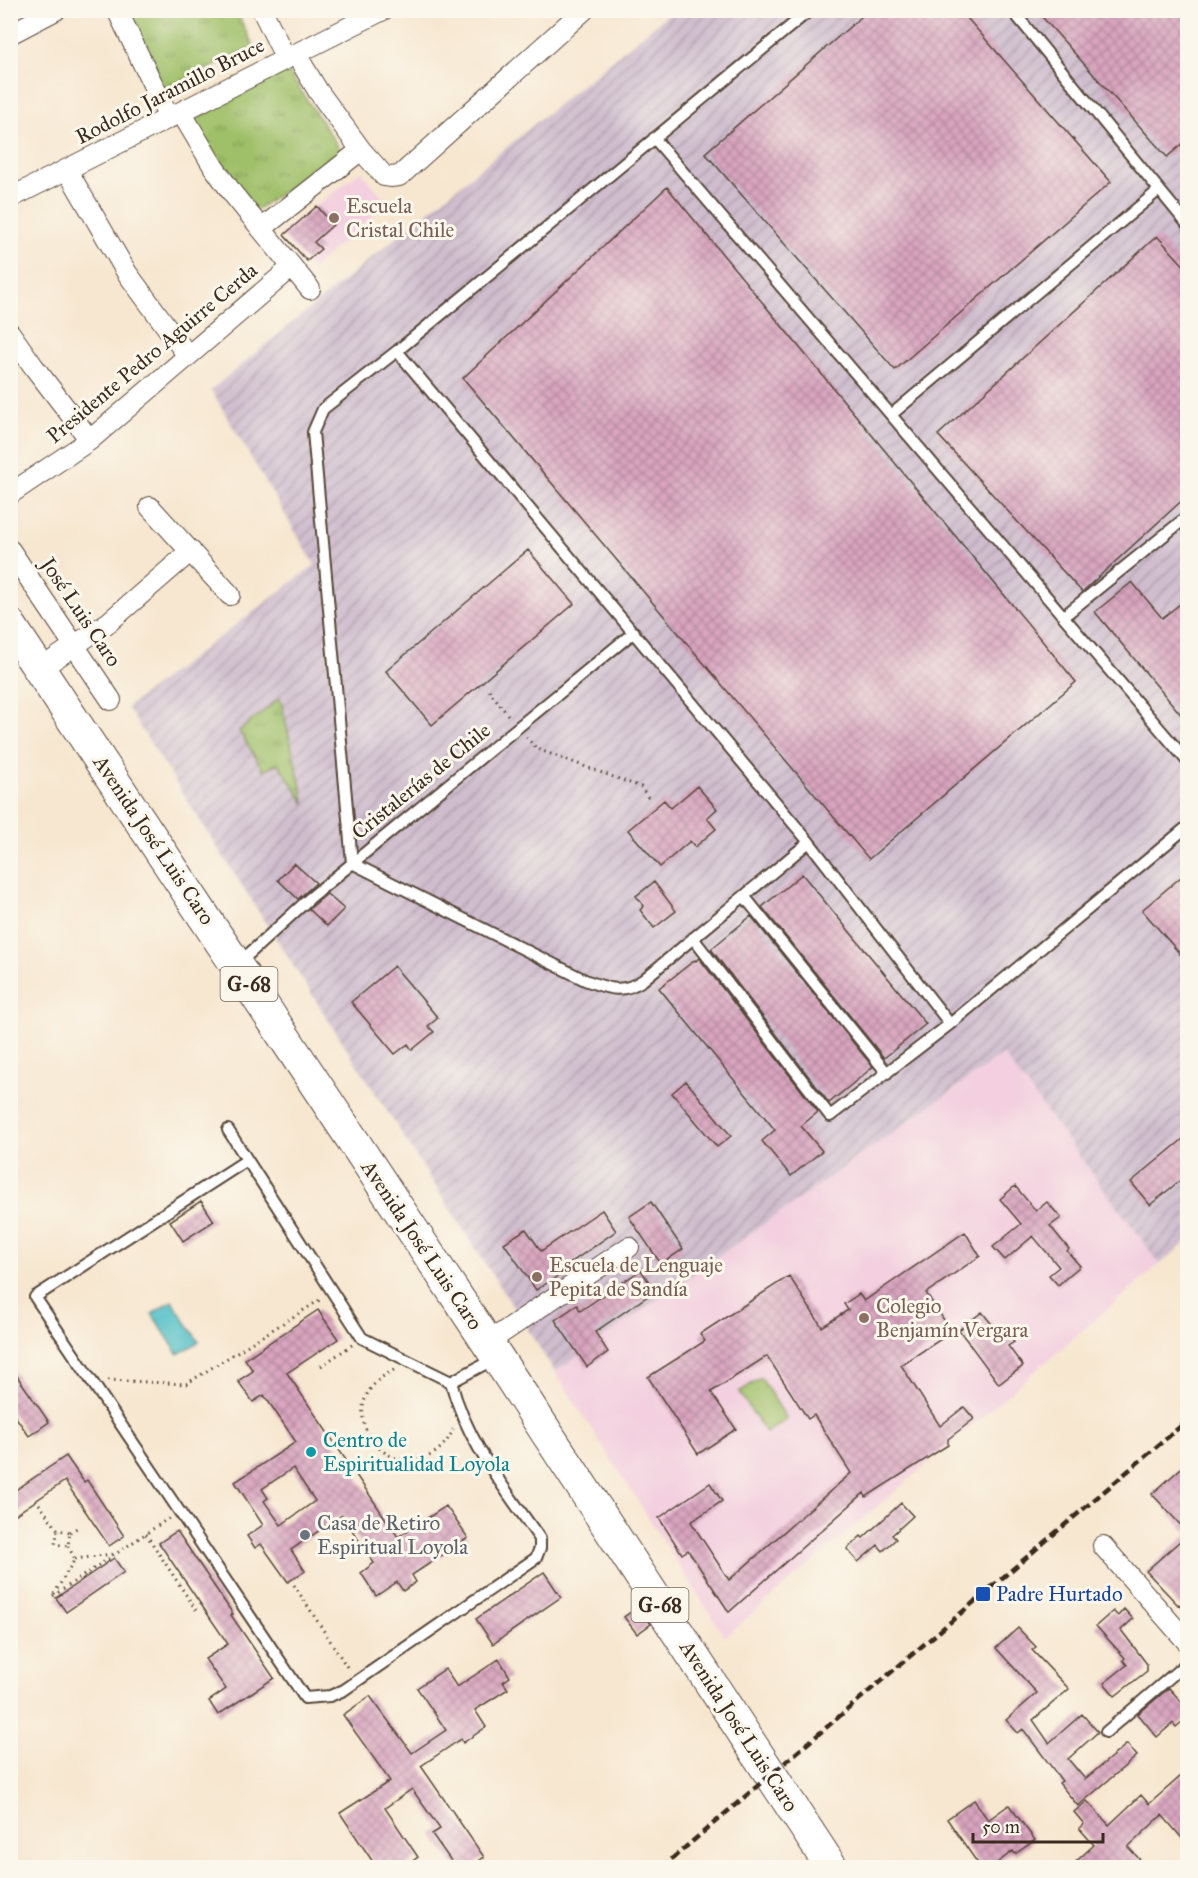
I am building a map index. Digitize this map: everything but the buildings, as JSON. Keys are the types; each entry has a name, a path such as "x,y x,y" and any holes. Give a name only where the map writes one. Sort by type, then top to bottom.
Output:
{"main road":[{"name":"Avenida José Luis Caro","path":"10,625 492,1350 832,1868"}],"street":[{"path":"10,34 56,10"},
{"path":"117,10 175,115 261,230 310,289"},
{"path":"262,10 291,57 361,150 384,176 390,177 403,173 584,10"},
{"name":"Rodolfo Jaramillo Bruce","path":"10,198 383,10"},
{"path":"261,230 361,150"},
{"path":"67,170 127,273 188,356"},
{"name":"Presidente Pedro Aguirre Cerda","path":"10,494 90,440 292,267"},
{"path":"10,333 90,440"},
{"path":"150,507 230,595"},
{"name":"José Luis Caro","path":"10,550 111,700"},
{"path":"40,669 110,622 191,551"},
{"path":"492,1350 629,1247"},
{"path":"1103,1546 1188,1643"}],"lane":[{"path":"808,842 633,987 612,990 585,980 352,863 312,432 323,409 397,351 810,10"},
{"path":"1012,10 1188,225"},
{"path":"654,138 1188,762"},
{"path":"891,415 1159,190"},
{"path":"397,351 808,842 950,1024"},
{"path":"1064,616 1188,516"},
{"name":"Cristalerías de Chile","path":"237,965 352,863 634,632"},
{"path":"693,938 831,1116 950,1024 1188,826"},
{"path":"744,896 887,1073"},
{"path":"228,1130 362,1338 451,1382"},
{"path":"247,1160 35,1297 305,1698 330,1696 344,1690 536,1558 540,1548 540,1539 474,1441 457,1406 451,1382"},
{"path":"451,1382 492,1350"},
{"path":"1106,1732 1188,1662"}],"path":[{"path":"489,690 537,749 641,787 650,800"},
{"path":"91,1379 186,1384 332,1292"},
{"path":"321,1366 362,1338"},
{"path":"424,1369 410,1367 394,1370 381,1377 370,1389 364,1403 363,1418 367,1433 375,1445 387,1455 402,1460 417,1460 432,1455 444,1445 452,1433 457,1406"},
{"path":"39,1504 58,1530 56,1544 68,1546"},
{"path":"75,1559 53,1596 179,1511"},
{"path":"58,1530 70,1532 77,1528"},
{"path":"70,1532 68,1546 75,1559"},
{"path":"146,1533 196,1610"},
{"path":"75,1559 115,1554"},
{"path":"294,1585 356,1682"}],"shaded area":[{"path":"672,11 1187,11 1188,1241 1160,1264 1003,1054 555,1372 127,707 315,565 211,390"},
{"name":"Escuela Cristal Chile","path":"361,171 387,203 312,269 280,234"},
{"name":"Colegio Benjamín Vergara","path":"1003,1054 1160,1264 725,1637 555,1372"}],"green space":[{"path":"126,11 236,11 254,47 164,90"},
{"path":"285,67 342,152 253,212 191,121"},
{"path":"280,698 305,804 278,763 264,771 239,731"},
{"path":"761,1378 787,1419 766,1433 739,1392"}],"water":[{"path":"172,1301 199,1342 178,1354 152,1314"}],"railway":[{"path":"661,1868 1188,1420"}],"place":[{"name":"Escuela Cristal Chile","path":"334,218"},
{"name":"Escuela de Lenguaje Pepita de Sandía","path":"537,1277"},
{"name":"Colegio Benjamín Vergara","path":"864,1318"},
{"name":"Centro de Espiritualidad Loyola","path":"311,1452"},
{"name":"Casa de Retiro Espiritual Loyola","path":"305,1535"},
{"name":"Padre Hurtado","path":"983,1594"}]}
